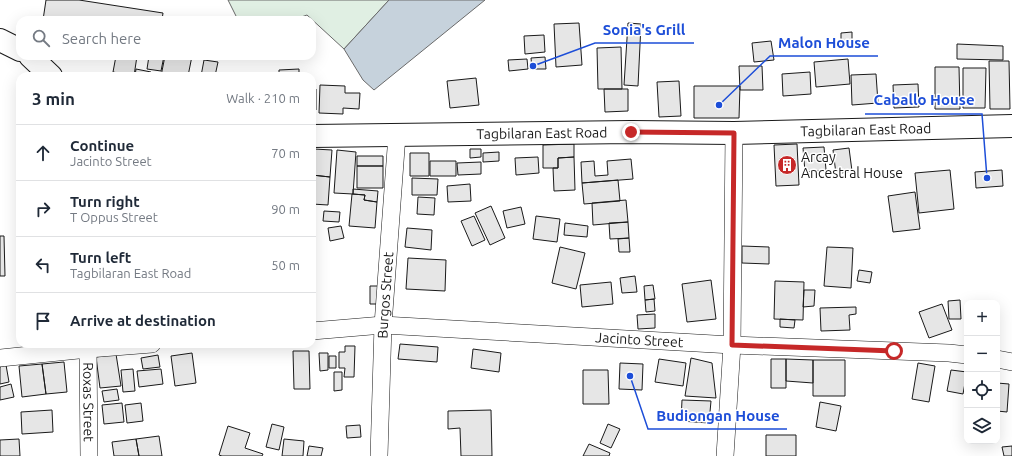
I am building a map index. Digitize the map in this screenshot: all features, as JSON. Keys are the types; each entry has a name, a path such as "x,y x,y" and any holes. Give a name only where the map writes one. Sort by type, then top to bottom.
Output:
{"main road":[{"path":"0,40 16,48"},
{"path":"34,60 46,72"},
{"name":"Tagbilaran East Road","path":"316,136 623,132 734,133 1012,126"}],"street":[{"path":"725,456 732,345 734,133"},
{"name":"Burgos Street","path":"379,456 383,325 397,135"},
{"name":"Jacinto Street","path":"316,331 383,325 732,345 949,353 964,356"},
{"path":"0,358 101,348"},
{"name":"Roxas Street","path":"88,349 89,456"},
{"path":"1000,360 1012,362"}],"green space":[{"path":"228,0 389,0 344,49 316,23 316,16 236,16"}],"shaded area":[{"path":"389,0 485,0 374,90 363,80 344,49"}],"building":[{"path":"46,0 79,0 163,13 163,16 44,16"},
{"path":"579,23 582,65 556,67 554,24"},
{"path":"628,23 641,24 638,86 624,85"},
{"path":"852,32 852,45 841,46 841,33"},
{"path":"544,35 545,52 525,54 524,36"},
{"path":"771,41 774,60 754,62 752,43"},
{"path":"957,44 1003,46 1003,60 957,59"},
{"path":"621,47 622,89 598,89 597,48"},
{"path":"545,57 546,69 532,69 531,58"},
{"path":"527,59 528,69 509,71 508,60"},
{"path":"848,59 850,84 816,87 814,62"},
{"path":"115,60 136,60 135,72 113,72"},
{"path":"148,60 163,60 161,71 147,69"},
{"path":"164,60 191,60 189,72 162,72"},
{"path":"204,60 218,62 216,72 202,72"},
{"path":"989,61 1009,61 1010,109 990,109"},
{"path":"739,66 762,66 763,90 740,90"},
{"path":"935,67 959,67 960,109 935,109"},
{"path":"963,68 986,68 985,108 963,108"},
{"path":"136,69 151,72 136,72"},
{"path":"299,69 299,72 279,72 279,70"},
{"path":"810,72 811,94 783,96 782,74"},
{"path":"876,74 878,103 852,105 851,75"},
{"path":"476,78 479,105 450,108 447,81"},
{"path":"679,81 681,116 659,117 657,82"},
{"path":"918,84 919,107 894,108 893,85"},
{"path":"320,85 345,86 345,93 360,93 359,109 343,108 343,114 319,113"},
{"path":"694,86 740,86 739,118 694,118"},
{"path":"604,89 628,89 628,111 605,112"},
{"path":"574,144 574,157 558,158 558,168 543,168 543,145"},
{"name":"Arcay Ancestral House","path":"797,144 799,185 776,186 774,145"},
{"path":"824,147 826,170 805,172 803,148"},
{"path":"849,148 852,171 836,174 833,150"},
{"path":"316,149 332,150 330,177 316,175"},
{"path":"470,149 481,149 481,157 470,158"},
{"path":"337,150 356,152 353,194 334,193"},
{"path":"499,152 499,161 483,162 483,153"},
{"path":"410,153 429,153 429,176 410,176"},
{"path":"357,156 383,156 383,166 357,166"},
{"path":"538,157 539,173 516,175 515,158"},
{"path":"574,157 575,190 554,191 553,168 558,168 558,158"},
{"path":"631,159 633,179 582,183 581,162 594,161 595,176 608,175 607,161"},
{"path":"430,161 456,161 456,176 430,176"},
{"path":"481,162 481,174 458,175 457,163"},
{"path":"357,166 383,166 383,188 357,188"},
{"path":"950,170 954,209 919,213 915,173"},
{"path":"1002,170 1003,186 976,188 975,172"},
{"path":"316,175 330,177 328,205 316,204"},
{"path":"412,178 438,179 437,195 412,195"},
{"path":"618,180 620,201 584,204 582,183"},
{"path":"470,184 471,201 448,202 447,186"},
{"path":"353,189 378,191 377,202 364,200 365,195 353,194"},
{"path":"915,192 920,229 893,232 888,196"},
{"path":"352,194 365,195 364,200 377,202 375,228 349,226"},
{"path":"418,197 435,198 434,215 417,214"},
{"path":"626,200 628,222 593,225 592,203"},
{"path":"491,206 505,238 490,245 475,213"},
{"path":"521,207 525,224 507,228 503,211"},
{"path":"324,211 340,212 339,222 323,221"},
{"path":"474,216 485,240 472,246 461,221"},
{"path":"536,216 560,219 557,242 533,239"},
{"path":"628,222 629,238 610,239 609,223"},
{"path":"565,223 588,226 587,237 564,235"},
{"path":"341,226 344,238 330,241 328,228"},
{"path":"407,228 432,230 431,250 405,247"},
{"path":"0,236 4,236 5,276 0,276"},
{"path":"629,238 630,252 619,252 618,239"},
{"path":"742,246 769,247 769,264 742,263"},
{"path":"560,247 585,253 576,289 552,283"},
{"path":"827,247 853,248 851,288 824,286"},
{"path":"408,258 446,260 445,291 406,289"},
{"path":"859,270 872,272 870,283 857,281"},
{"path":"635,276 637,292 622,293 620,278"},
{"path":"711,280 716,319 687,322 682,284"},
{"path":"775,281 804,282 803,320 774,319"},
{"path":"611,282 613,304 582,307 580,285"},
{"path":"653,285 655,299 645,300 644,286"},
{"path":"370,286 380,286 379,304 370,304"},
{"path":"804,290 815,290 814,306 803,307"},
{"path":"654,299 655,311 646,312 645,300"},
{"path":"960,300 961,319 949,319 948,301"},
{"path":"942,304 952,330 929,338 919,312"},
{"path":"856,307 856,314 849,315 850,330 821,331 820,308"},
{"path":"655,314 655,328 638,329 637,315"},
{"path":"780,319 795,320 794,328 780,327"},
{"path":"400,344 438,347 437,362 398,359"},
{"path":"345,346 355,346 354,377 344,377 345,368 339,368 339,352 345,352"},
{"path":"473,349 501,353 499,372 471,368"},
{"path":"293,351 309,351 310,389 294,389"},
{"path":"192,353 196,383 175,386 171,356"},
{"path":"319,353 328,353 328,370 320,371"},
{"path":"116,354 121,386 100,388 96,357"},
{"path":"158,355 160,367 143,369 141,358"},
{"path":"329,356 336,356 336,368 329,368"},
{"path":"691,358 712,363 716,398 685,396"},
{"path":"659,359 686,363 683,386 655,382"},
{"path":"771,359 786,359 786,388 771,388"},
{"path":"786,359 813,360 813,383 786,381"},
{"path":"813,360 845,360 845,396 813,396"},
{"path":"64,362 67,392 46,394 42,364"},
{"path":"620,363 643,364 642,390 619,389"},
{"path":"918,363 935,366 929,402 912,399"},
{"path":"42,364 46,394 22,397 19,366"},
{"path":"6,365 9,382 0,384 0,367"},
{"path":"133,369 135,391 123,392 121,370"},
{"path":"161,369 163,384 139,387 137,371"},
{"path":"583,370 608,370 609,404 583,404"},
{"path":"951,370 964,372 963,394 947,391"},
{"path":"334,372 342,372 342,390 334,391"},
{"path":"1000,383 1009,384 1007,412 1000,411"},
{"path":"11,384 14,397 0,400 0,387"},
{"path":"117,389 119,400 104,402 102,391"},
{"path":"682,400 711,401 709,423 681,421"},
{"path":"820,402 841,406 836,431 816,427"},
{"path":"122,403 124,422 104,424 102,405"},
{"path":"141,403 143,421 127,423 125,405"},
{"path":"52,410 53,432 22,434 21,412"},
{"path":"491,410 492,456 461,456 460,428 448,429 448,411"},
{"path":"272,424 284,427 279,450 266,447"},
{"path":"608,424 620,429 611,448 600,443"},
{"path":"360,425 361,437 347,438 346,426"},
{"path":"228,426 250,433 245,448 263,454 262,456 219,455"},
{"path":"766,435 796,435 796,456 766,456"},
{"path":"159,436 162,456 139,456 136,439"},
{"path":"19,439 20,456 0,456 0,440"},
{"path":"136,439 139,456 114,456 112,442"},
{"path":"284,439 304,441 303,456 282,456"},
{"path":"589,444 610,453 609,456 583,456"},
{"path":"309,446 323,448 321,456 307,456"},
{"path":"1012,446 1012,456 1004,456 1002,447"}],"place":[{"name":"Sonia's Grill","path":"533,66"},
{"name":"Malon House","path":"719,105"},
{"name":"Arcay Ancestral House","path":"787,165"},
{"name":"Caballo House","path":"987,178"},
{"name":"Budiongan House","path":"630,376"}],"route":[{"path":"631,132 734,133 732,345 894,351"}]}
